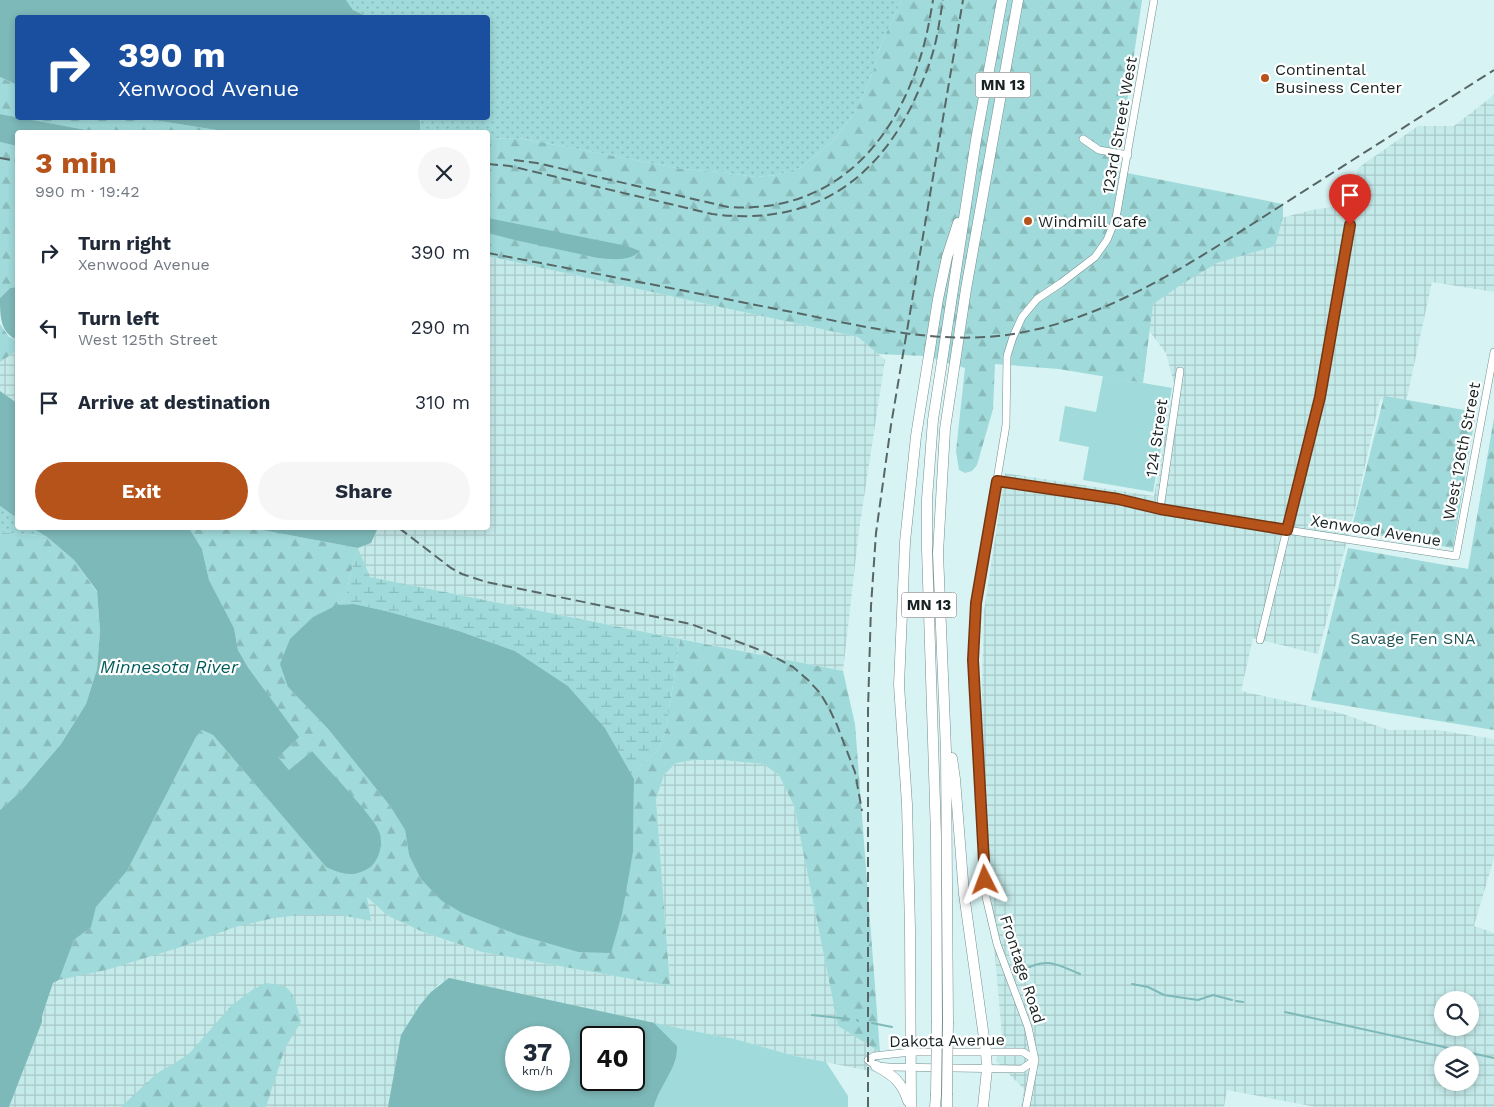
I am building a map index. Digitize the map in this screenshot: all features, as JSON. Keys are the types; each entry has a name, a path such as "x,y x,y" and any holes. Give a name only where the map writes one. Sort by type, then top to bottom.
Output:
{"highway":[{"name":"MN 13","path":"947,1107 936,836 927,499 933,420 985,86 1002,0"},
{"name":"MN 13","path":"935,1107 943,1021 946,761 938,553 946,429 966,289 1018,0"},
{"path":"910,1107 910,929 907,804 900,685 905,542 916,436 941,285 947,257 968,191"},
{"path":"944,712 955,779 964,894 986,1052 987,1069 983,1107"},
{"path":"876,1066 889,1073 900,1084 910,1107"}],"street":[{"name":"123rd Street West","path":"997,481 1006,426 1007,356 1022,317 1037,299 1062,283 1095,257 1107,240 1116,218 1154,0"},
{"path":"1083,140 1099,150 1128,155"},
{"path":"1260,640 1320,397 1350,225"},
{"name":"West 126th Street","path":"1456,556 1494,352"},
{"name":"124 Street","path":"1160,509 1180,371"},
{"name":"Xenwood Avenue","path":"997,481 1118,499 1160,509 1456,556"},
{"name":"Frontage Road","path":"997,481 976,603 973,660 986,898 997,944 1028,1027 1035,1060 1026,1107"},
{"name":"Dakota Avenue","path":"911,1052 986,1052 1023,1052 1035,1060 1022,1069 987,1069 876,1066 868,1060 874,1056 911,1052"}],"shaded area":[{"path":"1494,95 1494,292 1432,282 1406,402 1380,399 1358,497 1318,654 1253,638 1241,691 1340,713 1389,730 1438,730 1494,739 1494,858 1474,926 1494,933 1494,1107 1316,1107 1227,1090 1224,1107 1021,1107 1024,1089 996,1061 1002,1036 991,910 983,775 982,687 984,611 1005,473 1154,496 1174,384 1166,353 1150,332 1150,307 1182,276 1216,263 1275,246 1281,218 1312,210 1351,204 1358,168 1418,126 1454,126"},
{"path":"490,256 858,337 885,360 859,530 843,671 370,577 358,548 371,543 377,530 490,530"},
{"path":"15,352 15,402 0,391 0,362"},
{"path":"694,760 722,760 763,764 779,775 794,806 838,1026 880,1052 880,1073 795,1056 735,1039 440,983 420,1005 401,1035 388,1107 9,1107 42,1022 42,1016 53,983 342,874 388,916 423,932 482,952 670,986 656,799 664,775 676,763"}],"green space":[{"path":"346,0 902,0 881,44 874,69 862,98 854,114 831,143 800,168 776,175 756,177 682,169 519,138 490,139 490,130 420,130 420,120 490,120 490,15 364,15 353,10"},
{"path":"902,0 1142,0 1117,171 1283,204 1283,217 1275,246 1217,263 1153,304 1143,383 1059,369 995,364 993,409 977,465 972,471 965,473 959,470 956,451 965,368 925,356 878,354 858,337 490,256 490,139 519,138 682,169 756,177 776,175 800,168 831,143 854,114 874,69 881,44"},
{"path":"0,77 15,84 15,117 0,114"},
{"path":"31,120 154,120 216,130 86,130"},
{"path":"0,142 15,145 15,287 10,288 0,298"},
{"path":"0,324 9,337 15,340 15,352 0,362"},
{"path":"1103,376 1172,388 1153,492 1083,480 1089,447 1059,441 1065,406 1096,412"},
{"path":"1384,396 1476,412 1453,548 1351,531"},
{"name":"Savage Fen SNA","path":"1494,418 1494,730 1311,700 1348,548 1468,569"},
{"path":"0,506 15,517 15,530 35,530 47,537 0,532"},
{"path":"190,530 262,530 358,548 346,596 340,605 337,605 288,687 329,730 390,806 405,830 409,855 464,914 518,935 578,952 611,952 633,852 634,779 631,774 658,750 666,730 680,639 843,671 855,724 880,1052 838,1026 794,806 779,775 763,764 722,760 694,760 676,763 664,775 656,799 670,986 482,952 423,932 388,916 367,897 371,921 341,915 300,915 274,918 235,927 178,948 106,970 59,980 74,940 90,927 96,907 127,871 196,737 202,730 213,735 326,867 312,751 289,770 278,757 249,669 238,650 234,628 209,580 202,549"},
{"path":"0,532 47,537 74,560 97,592 100,631 97,669 86,704 61,744 20,792 0,810"},
{"path":"358,548 370,577 680,639 666,730 658,750 631,774 605,728 568,686 515,651 459,631 386,611 354,604 340,605 346,596"},
{"path":"449,978 735,1039 795,1056 826,1062 848,1096 848,1107 388,1107 401,1035 420,1005 431,992"},
{"path":"266,983 277,984 290,991 301,1022 285,1048 266,1107 121,1107 156,1074 188,1055 231,1006 252,990"}],"water":[{"path":"0,0 346,0 353,10 364,15 15,15 15,84 0,77"},
{"path":"0,114 15,117 15,120 32,120 86,130 15,130 15,146 0,142"},
{"path":"154,120 420,120 420,122 420,130 216,130"},
{"path":"490,218 627,246 640,251 626,258 598,258 490,234"},
{"path":"15,287 15,338 4,329 1,317 0,298 10,288"},
{"path":"0,391 15,402 15,517 0,506"},
{"name":"Minnesota River","path":"35,530 190,530 202,549 209,580 234,628 238,650 249,669 299,737 278,757 289,770 312,751 370,817 380,834 381,843 375,861 369,868 363,871 348,874 326,867 213,735 202,730 196,737 127,871 96,907 91,927 74,940 59,980 53,983 42,1016 42,1022 9,1107 0,1107 0,810 20,792 61,744 86,704 97,669 100,631 97,591 74,560 47,537"},
{"path":"262,530 377,530 371,543 358,548"},
{"path":"354,604 459,631 515,651 568,686 605,728 634,779 633,852 622,914 611,953 578,952 518,935 464,914 442,901 421,879 409,855 405,830 390,806 329,730 288,687 280,664 290,639 313,617 337,605"},
{"path":"449,978 654,1023 677,1046 677,1054 654,1107 388,1107 401,1035 420,1005 431,992"}],"waterway":[{"path":"1023,970 1039,964 1052,963 1080,974"},
{"path":"1132,984 1148,987 1164,995 1198,1000 1213,995 1232,1000"},
{"path":"1236,1001 1243,1002"},
{"path":"1285,1012 1494,1058"},
{"path":"812,1015 849,1019"},
{"path":"872,1023 892,1027"}],"railway":[{"path":"514,160 537,163 728,207 765,206 798,199 827,186 853,167 875,144 894,117 910,86 922,52 933,0"},
{"path":"490,164 510,166 712,214 745,216 776,214 805,207 831,195 855,179 876,159 895,134 912,105 929,65 943,0"},
{"path":"868,1107 868,710 871,606 876,533 891,425 963,0"},
{"path":"490,253 895,332 957,338 1019,333 1090,313 1124,298 1189,264 1494,70"},
{"path":"0,158 15,160"},
{"path":"402,530 451,568 462,574 486,582 691,624 765,652 793,667 820,693 829,708 855,772 862,811"}],"place":[{"name":"Continental Business Center","path":"1265,78"},
{"name":"Windmill Cafe","path":"1028,221"}],"route":[{"path":"985,880 973,660 974,619 997,481 1118,499 1160,509 1287,530 1320,397 1350,225"}]}
